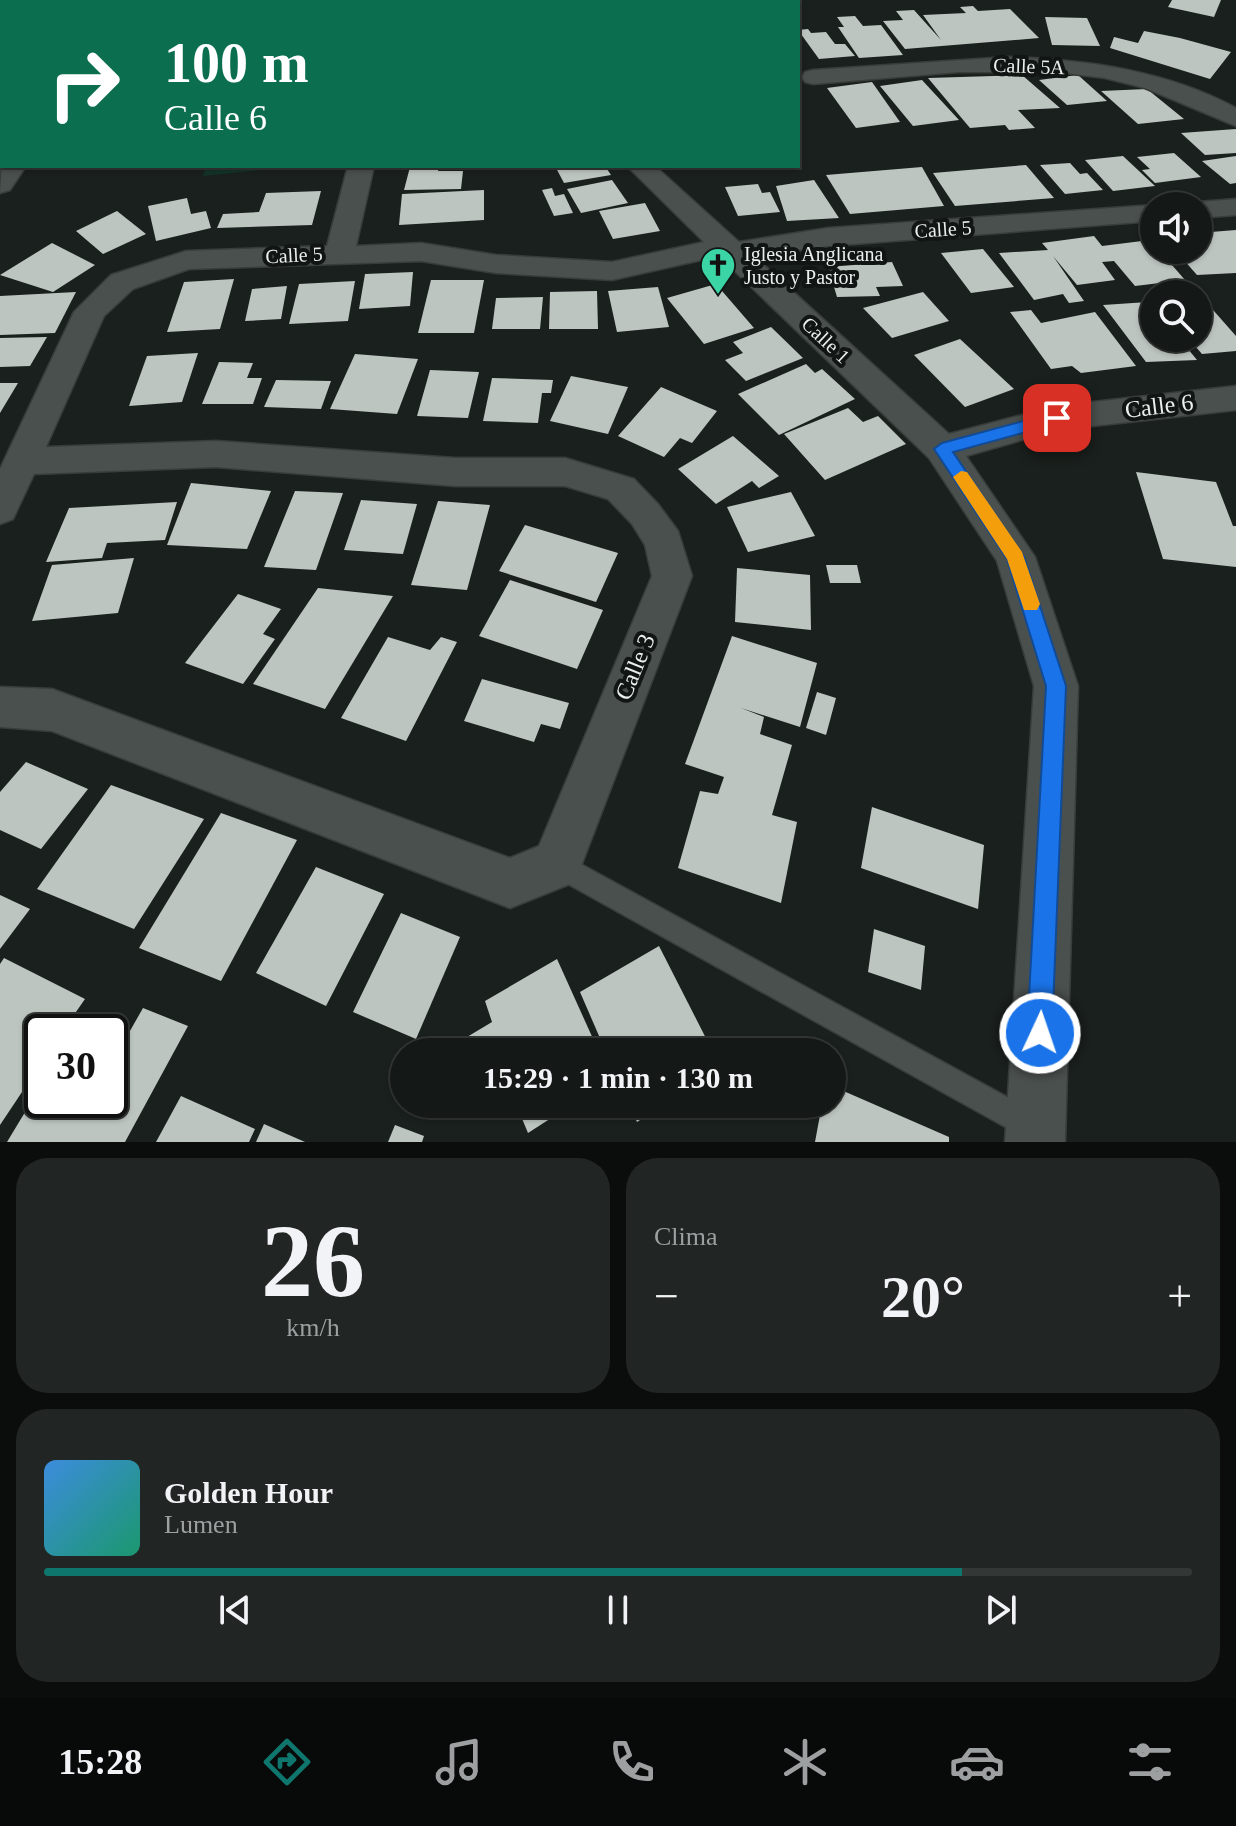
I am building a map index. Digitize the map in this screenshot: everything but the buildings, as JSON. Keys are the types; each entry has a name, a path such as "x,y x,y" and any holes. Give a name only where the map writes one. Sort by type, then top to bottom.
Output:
{"street":[{"name":"Calle 5A","path":"813,77 1020,62 1115,72 1177,90 1236,119"},
{"path":"340,252 361,168"},
{"name":"Calle 1","path":"642,168 942,449 1015,557 1056,686 1035,1135"},
{"path":"1212,209 1236,207"},
{"name":"Calle 5","path":"0,509 90,312 122,282 186,260 340,252 421,252 496,264 612,271 730,249 828,237 1140,214"},
{"name":"Calle 6","path":"942,449 1057,418 1236,398"},
{"name":"Calle 3","path":"22,461 216,454 455,472 565,472 621,489 645,514 664,542 672,576 557,864"},
{"path":"0,707 52,710 510,883 557,864"}],"lane":[{"path":"557,864 1035,1135"}],"green space":[{"path":"205,168 281,168 203,176"}],"slow traffic":[{"path":"961,477 1015,557 1030,604"}],"place":[{"name":"Iglesia Anglicana Justo y Pastor","path":"718,296"}],"route":[{"path":"1040,1033 1056,686 1015,557 942,449 1057,418"}]}
